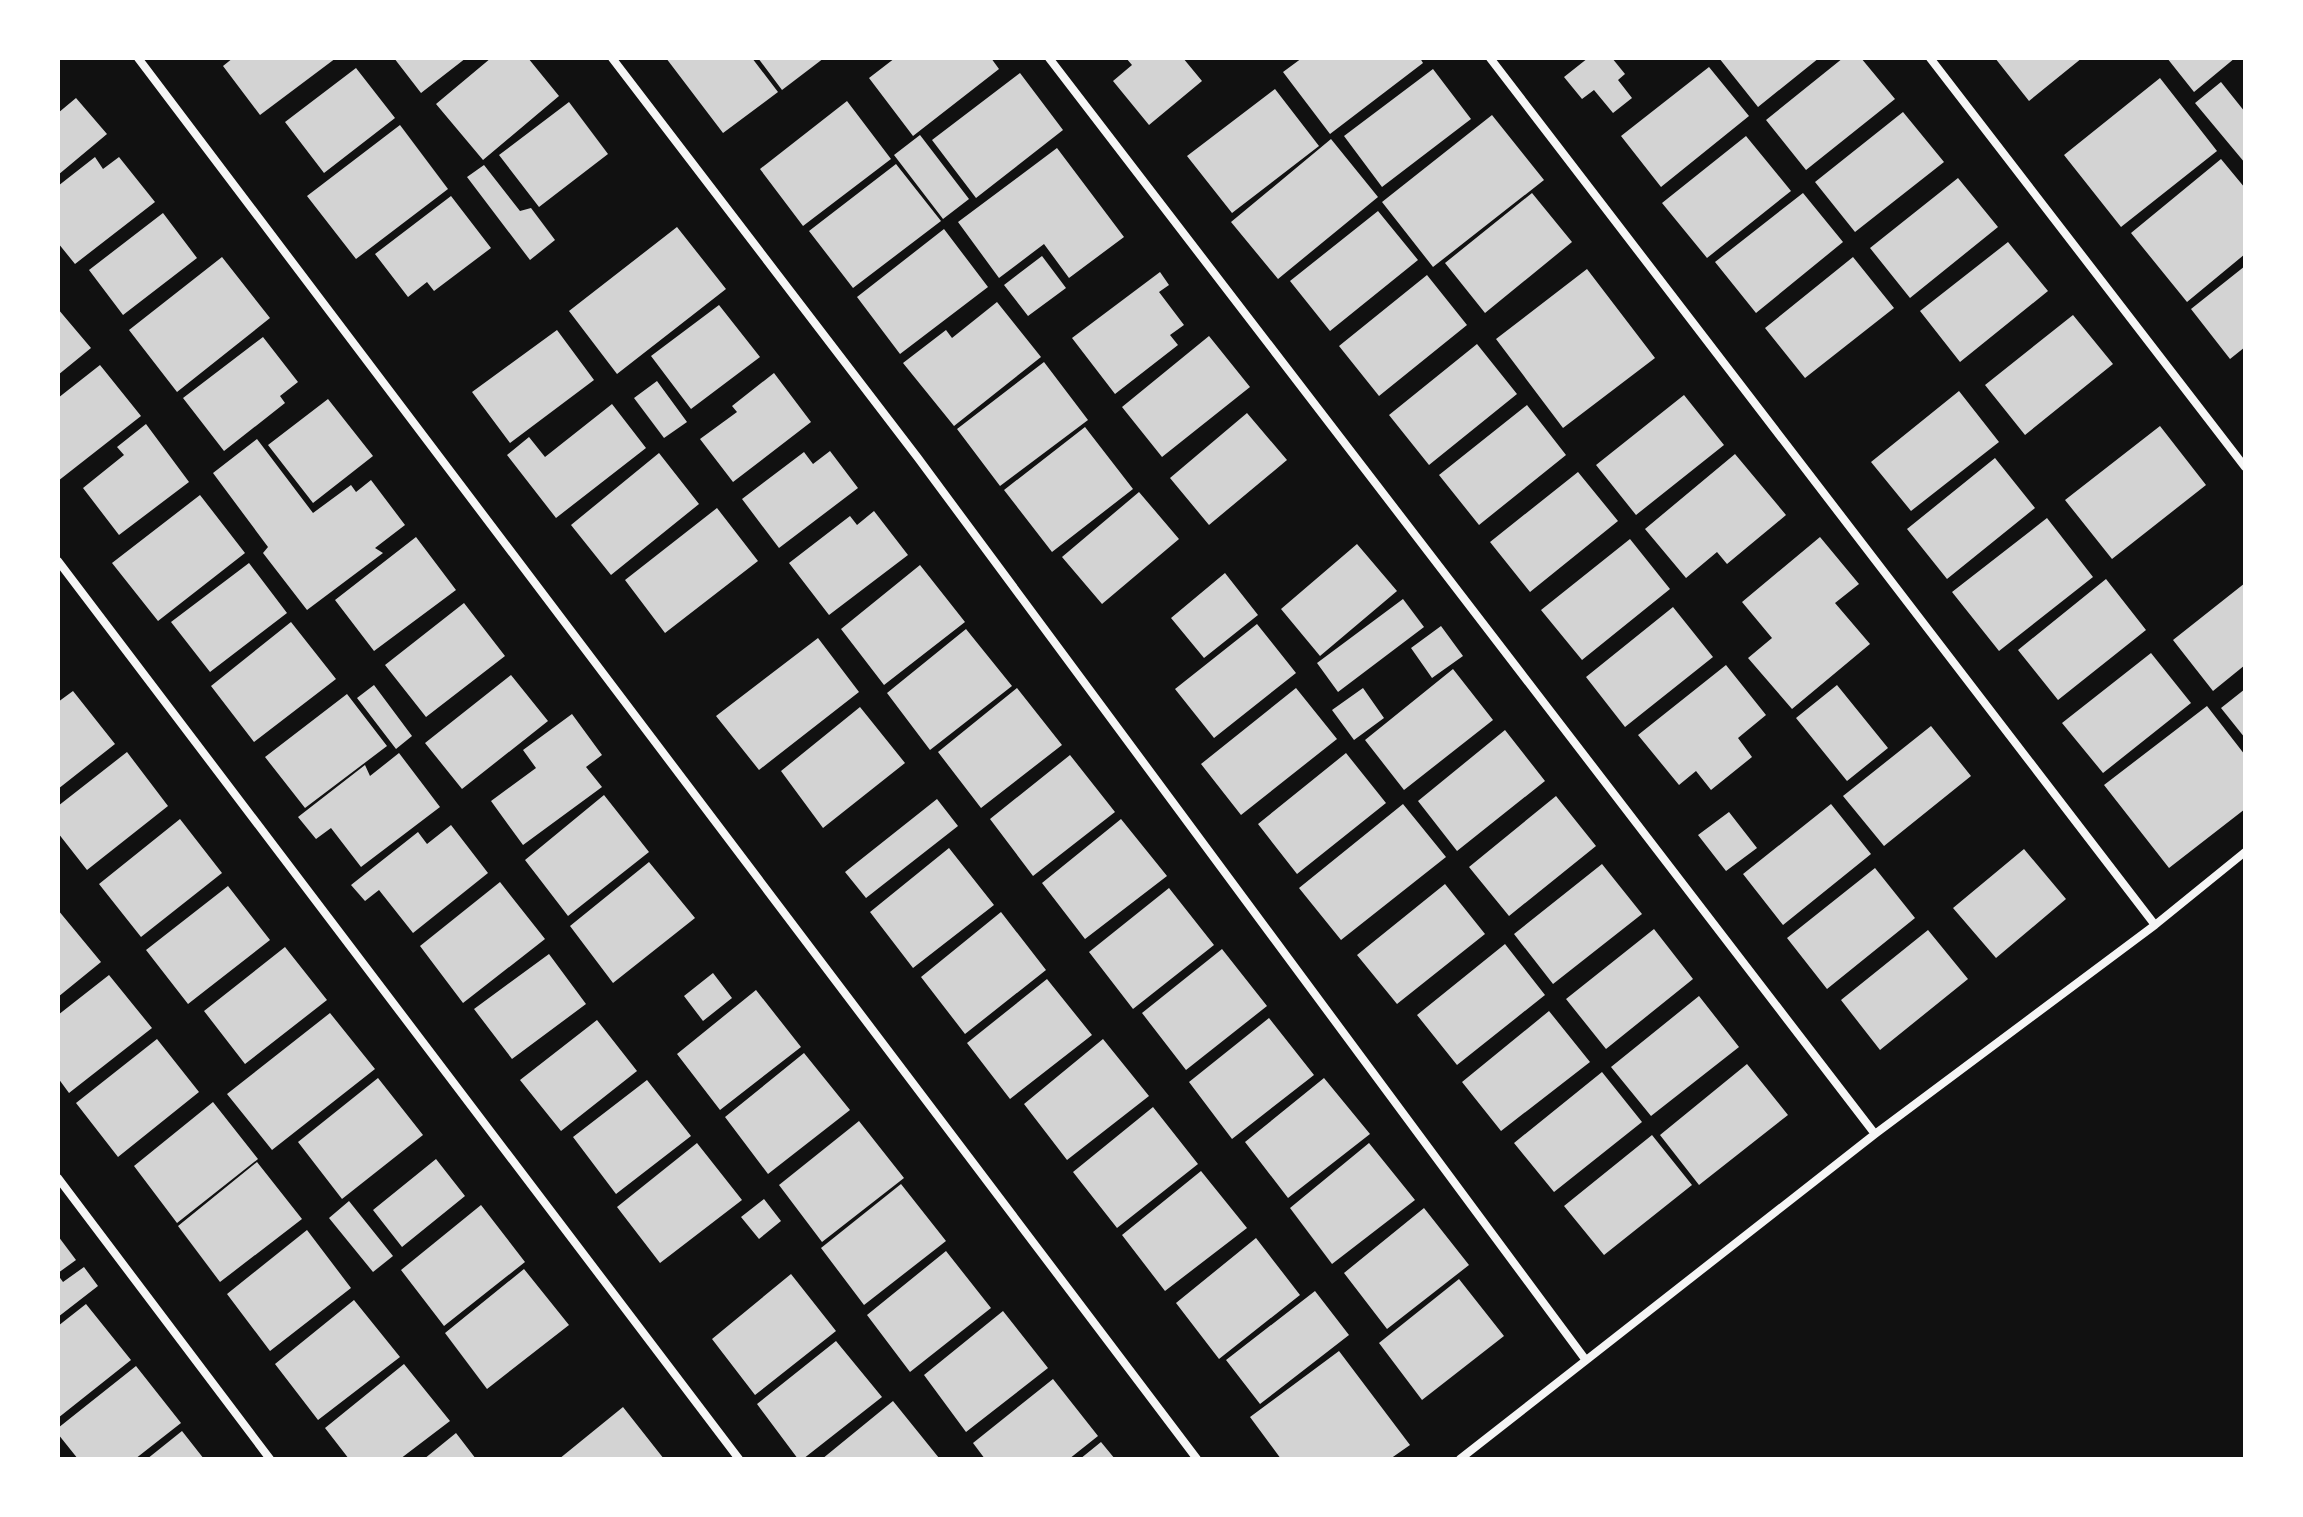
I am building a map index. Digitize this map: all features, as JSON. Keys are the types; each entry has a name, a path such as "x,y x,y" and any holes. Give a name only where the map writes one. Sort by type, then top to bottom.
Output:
{"street":[{"path":"138,58 1197,1459"},
{"path":"612,58 918,458 1585,1359"},
{"path":"1049,58 1875,1134"},
{"path":"1490,58 2155,925"},
{"path":"1930,58 2245,467"},
{"path":"58,561 739,1459"},
{"path":"1460,1459 1875,1134 2155,925 2245,852"},
{"path":"58,1178 270,1459"}],"building":[{"path":"233,58 336,58 260,115 223,66"},
{"path":"394,58 466,58 421,93"},
{"path":"491,58 528,58 559,96 483,160 436,104"},
{"path":"666,58 752,58 778,92 723,133"},
{"path":"758,58 824,58 782,90"},
{"path":"895,58 991,58 999,69 913,136 869,78"},
{"path":"1126,58 1183,58 1202,81 1149,125 1113,81 1132,65"},
{"path":"1302,58 1420,58 1423,63 1330,134 1283,72"},
{"path":"1588,58 1612,58 1625,74 1618,80 1632,98 1613,113 1594,90 1582,99 1564,77"},
{"path":"1719,58 1819,58 1758,107"},
{"path":"1843,58 1861,58 1895,99 1806,170 1766,120"},
{"path":"1995,58 2082,58 2029,101"},
{"path":"2167,58 2235,58 2194,92"},
{"path":"1709,67 1749,116 1661,187 1621,136"},
{"path":"356,68 395,118 324,173 285,122"},
{"path":"1433,69 1471,119 1382,187 1344,136"},
{"path":"1020,73 1063,130 976,198 932,140"},
{"path":"2160,78 2217,151 2121,227 2064,155"},
{"path":"2221,82 2245,112 2245,163 2195,103"},
{"path":"1275,89 1319,146 1232,213 1187,156"},
{"path":"76,98 107,134 58,175 58,113"},
{"path":"847,101 891,159 803,226 760,169"},
{"path":"569,102 608,154 539,207 499,155"},
{"path":"1903,112 1944,162 1855,232 1815,182"},
{"path":"1492,115 1544,180 1433,267 1382,202"},
{"path":"400,125 448,189 356,259 307,196"},
{"path":"920,135 969,199 943,219 894,155"},
{"path":"1746,136 1791,191 1707,258 1662,203"},
{"path":"1331,139 1378,197 1278,279 1231,222"},
{"path":"1057,148 1124,237 1069,278 1044,244 999,278 958,222"},
{"path":"95,157 103,169 119,157 155,202 75,264 58,243 58,186"},
{"path":"2221,159 2245,188 2245,254 2187,302 2131,233"},
{"path":"896,164 941,221 853,288 809,231"},
{"path":"484,165 520,211 531,208 555,240 530,260 467,177"},
{"path":"1958,178 1998,227 1910,298 1870,248"},
{"path":"1532,193 1572,242 1485,313 1445,263"},
{"path":"1803,193 1843,242 1756,313 1715,262"},
{"path":"451,196 491,248 434,291 427,282 408,297 375,254"},
{"path":"1378,211 1418,260 1330,331 1290,281"},
{"path":"163,213 197,258 123,315 89,270"},
{"path":"677,227 726,289 617,374 569,311"},
{"path":"944,229 988,287 900,354 857,297"},
{"path":"2008,242 2048,291 1960,362 1920,311"},
{"path":"1042,256 1066,288 1028,316 1004,285"},
{"path":"222,257 270,318 177,392 129,330"},
{"path":"1853,257 1894,308 1805,378 1765,328"},
{"path":"2245,266 2245,347 2230,359 2191,309"},
{"path":"1587,269 1655,358 1563,428 1496,339"},
{"path":"1160,272 1169,285 1159,292 1184,325 1170,335 1178,345 1115,394 1072,338"},
{"path":"1427,275 1467,325 1379,396 1339,346"},
{"path":"997,302 1041,357 954,426 903,363 946,330 952,338"},
{"path":"719,305 760,357 691,409 651,356"},
{"path":"58,309 91,348 58,375"},
{"path":"2073,315 2113,364 2025,435 1985,385"},
{"path":"557,330 594,380 510,443 472,392"},
{"path":"1209,336 1250,387 1162,457 1122,407"},
{"path":"263,337 298,382 280,396 285,403 224,451 183,398"},
{"path":"1477,344 1517,394 1429,465 1389,415"},
{"path":"1044,362 1088,420 1000,486 957,429"},
{"path":"100,365 141,416 58,481 58,398"},
{"path":"774,373 811,422 733,482 700,439 737,412 732,406"},
{"path":"657,381 687,422 664,438 634,398"},
{"path":"1959,391 1999,442 1911,511 1871,462"},
{"path":"1684,395 1724,445 1636,515 1596,465"},
{"path":"328,399 373,456 313,503 268,445"},
{"path":"612,404 646,448 556,518 507,455 529,437 545,457"},
{"path":"1527,405 1566,455 1479,525 1439,475"},
{"path":"1247,413 1287,460 1209,525 1170,478"},
{"path":"146,424 189,482 119,535 83,488 124,455 117,447"},
{"path":"2160,426 2206,485 2112,559 2065,500"},
{"path":"1085,427 1133,489 1052,552 1004,490"},
{"path":"257,439 313,513 351,485 356,492 371,480 405,525 375,548 383,553 307,610 263,553 268,547 213,473"},
{"path":"830,451 858,488 779,548 742,499 804,452 813,464"},
{"path":"659,453 699,504 611,575 571,525"},
{"path":"1735,454 1786,515 1727,564 1717,552 1686,578 1645,529"},
{"path":"1995,458 2035,508 1947,579 1907,529"},
{"path":"1578,472 1618,521 1530,592 1490,542"},
{"path":"1139,492 1179,539 1102,604 1062,557"},
{"path":"200,495 245,553 158,621 112,563"},
{"path":"717,508 758,561 665,633 625,580"},
{"path":"874,511 908,555 829,615 789,563 850,516 857,525"},
{"path":"2047,518 2093,577 1999,651 1952,592"},
{"path":"416,537 456,590 374,651 335,600"},
{"path":"1820,537 1859,584 1835,603 1870,644 1792,709 1748,658 1772,638 1742,602"},
{"path":"1630,539 1670,589 1582,660 1541,610"},
{"path":"1357,544 1397,591 1320,656 1281,609"},
{"path":"249,563 287,613 210,672 171,622"},
{"path":"920,565 965,622 884,685 841,629"},
{"path":"1225,573 1258,615 1204,658 1171,618"},
{"path":"2106,579 2146,630 2058,700 2018,650"},
{"path":"2245,583 2245,665 2213,691 2173,640"},
{"path":"1403,599 1424,627 1338,692 1317,663"},
{"path":"464,603 505,656 426,717 385,665"},
{"path":"1673,607 1713,657 1625,727 1586,677"},
{"path":"291,622 336,679 254,742 211,686"},
{"path":"1257,624 1296,673 1214,738 1175,689"},
{"path":"1441,626 1463,656 1432,678 1411,648"},
{"path":"966,629 1012,686 930,750 887,693"},
{"path":"818,638 859,692 759,770 716,716"},
{"path":"2151,653 2191,703 2103,773 2062,723"},
{"path":"1726,665 1766,715 1738,738 1752,757 1711,790 1696,771 1679,785 1638,735"},
{"path":"1453,669 1493,720 1404,790 1365,740"},
{"path":"511,675 548,721 462,789 425,743"},
{"path":"374,685 412,736 396,749 357,698"},
{"path":"1837,685 1888,748 1847,781 1796,718"},
{"path":"1017,688 1062,745 981,808 938,752"},
{"path":"1296,688 1337,739 1241,815 1201,764"},
{"path":"1363,688 1384,718 1354,740 1332,710"},
{"path":"2245,689 2245,738 2221,708"},
{"path":"73,691 115,744 58,789 58,702"},
{"path":"347,694 387,746 305,808 265,757"},
{"path":"2207,706 2245,755 2245,809 2169,868 2104,785"},
{"path":"860,707 905,763 823,828 781,771"},
{"path":"572,714 602,755 586,767 602,787 523,845 491,801 536,768 523,750"},
{"path":"1931,726 1971,776 1884,846 1843,796"},
{"path":"1505,730 1545,781 1457,851 1418,801"},
{"path":"127,752 168,806 87,870 58,833 58,806"},
{"path":"399,753 440,807 361,867 331,828 316,839 298,817 365,765 370,776"},
{"path":"1346,753 1386,803 1297,874 1258,824"},
{"path":"1070,755 1115,812 1033,876 990,819"},
{"path":"604,795 649,852 568,916 525,860"},
{"path":"1556,796 1596,846 1509,916 1469,867"},
{"path":"937,799 958,826 866,898 845,872"},
{"path":"1403,804 1446,857 1341,940 1299,888"},
{"path":"1831,804 1871,854 1783,925 1743,874"},
{"path":"1729,812 1757,848 1726,871 1698,835"},
{"path":"180,819 222,873 141,937 99,884"},
{"path":"1121,819 1167,876 1085,939 1042,883"},
{"path":"451,825 488,873 413,933 379,890 365,901 351,885 418,832 427,844"},
{"path":"949,848 994,905 913,968 870,912"},
{"path":"2024,849 2066,899 1996,958 1953,908"},
{"path":"649,862 695,918 613,983 570,926"},
{"path":"1602,864 1642,914 1553,984 1514,934"},
{"path":"1875,868 1915,918 1827,989 1787,938"},
{"path":"500,882 545,939 463,1003 420,946"},
{"path":"1445,884 1485,934 1397,1004 1357,955"},
{"path":"228,886 270,940 188,1004 146,950"},
{"path":"1169,888 1214,945 1133,1009 1089,952"},
{"path":"58,910 101,962 58,997"},
{"path":"1001,912 1046,970 965,1034 921,977"},
{"path":"1654,929 1693,979 1606,1049 1566,999"},
{"path":"1928,930 1968,979 1880,1050 1841,1000"},
{"path":"1505,944 1545,995 1457,1065 1417,1015"},
{"path":"285,947 327,1000 245,1064 204,1011"},
{"path":"1222,949 1267,1006 1186,1070 1142,1013"},
{"path":"549,954 586,1004 512,1059 474,1009"},
{"path":"713,973 732,998 703,1021 684,996"},
{"path":"109,975 152,1028 69,1093 58,1078 58,1015"},
{"path":"1047,979 1092,1035 1010,1099 967,1043"},
{"path":"756,990 801,1047 720,1110 677,1054"},
{"path":"1699,996 1739,1047 1651,1116 1611,1067"},
{"path":"1549,1011 1590,1062 1501,1131 1462,1082"},
{"path":"330,1013 375,1069 272,1150 227,1094"},
{"path":"1269,1018 1314,1075 1232,1139 1189,1082"},
{"path":"597,1020 637,1071 561,1131 520,1080"},
{"path":"157,1039 199,1092 118,1157 76,1103"},
{"path":"1103,1039 1149,1096 1067,1160 1024,1104"},
{"path":"804,1053 850,1110 768,1174 725,1117"},
{"path":"1747,1064 1788,1115 1699,1185 1660,1135"},
{"path":"1602,1072 1642,1122 1554,1192 1514,1143"},
{"path":"378,1078 423,1135 342,1199 298,1142"},
{"path":"1324,1078 1370,1134 1288,1198 1245,1142"},
{"path":"647,1080 691,1136 616,1194 573,1137"},
{"path":"213,1102 258,1159 177,1223 134,1166"},
{"path":"1153,1107 1198,1164 1117,1228 1073,1172"},
{"path":"859,1121 904,1178 822,1242 779,1185"},
{"path":"1652,1135 1692,1185 1604,1255 1564,1206"},
{"path":"697,1143 742,1200 660,1263 617,1207"},
{"path":"1369,1143 1415,1200 1332,1264 1290,1208"},
{"path":"436,1159 465,1196 402,1247 373,1210"},
{"path":"257,1162 302,1219 220,1282 178,1226"},
{"path":"1201,1171 1247,1228 1165,1291 1122,1235"},
{"path":"901,1184 946,1241 864,1305 821,1248"},
{"path":"764,1199 781,1221 759,1239 741,1217"},
{"path":"349,1201 393,1256 373,1272 329,1218"},
{"path":"481,1205 525,1262 444,1326 401,1270"},
{"path":"1424,1208 1469,1265 1387,1329 1344,1273"},
{"path":"307,1230 351,1288 270,1351 227,1294"},
{"path":"58,1236 76,1260 58,1273"},
{"path":"1256,1238 1300,1295 1219,1359 1176,1303"},
{"path":"946,1251 991,1308 910,1372 867,1315"},
{"path":"84,1267 98,1286 58,1317 58,1275 63,1282"},
{"path":"524,1269 569,1325 487,1389 445,1333"},
{"path":"791,1274 836,1331 755,1395 712,1339"},
{"path":"1459,1279 1504,1336 1422,1400 1379,1343"},
{"path":"1315,1291 1349,1335 1260,1404 1226,1360"},
{"path":"354,1300 400,1357 318,1420 275,1364"},
{"path":"86,1304 131,1360 58,1418 58,1326"},
{"path":"1003,1311 1048,1368 966,1432 924,1375"},
{"path":"836,1341 882,1397 803,1459 798,1459 757,1404"},
{"path":"1339,1351 1410,1445 1390,1459 1281,1459 1250,1417"},
{"path":"404,1364 450,1421 400,1459 349,1459 325,1428"},
{"path":"136,1366 181,1423 135,1459 78,1459 58,1434 58,1428"},
{"path":"1053,1379 1098,1436 1069,1459 985,1459 973,1443"},
{"path":"893,1401 939,1458 822,1459"},
{"path":"623,1407 664,1459 559,1459"},
{"path":"182,1431 204,1459 147,1459"},
{"path":"456,1433 476,1459 424,1459"},
{"path":"1101,1442 1115,1459 1080,1459"}]}
